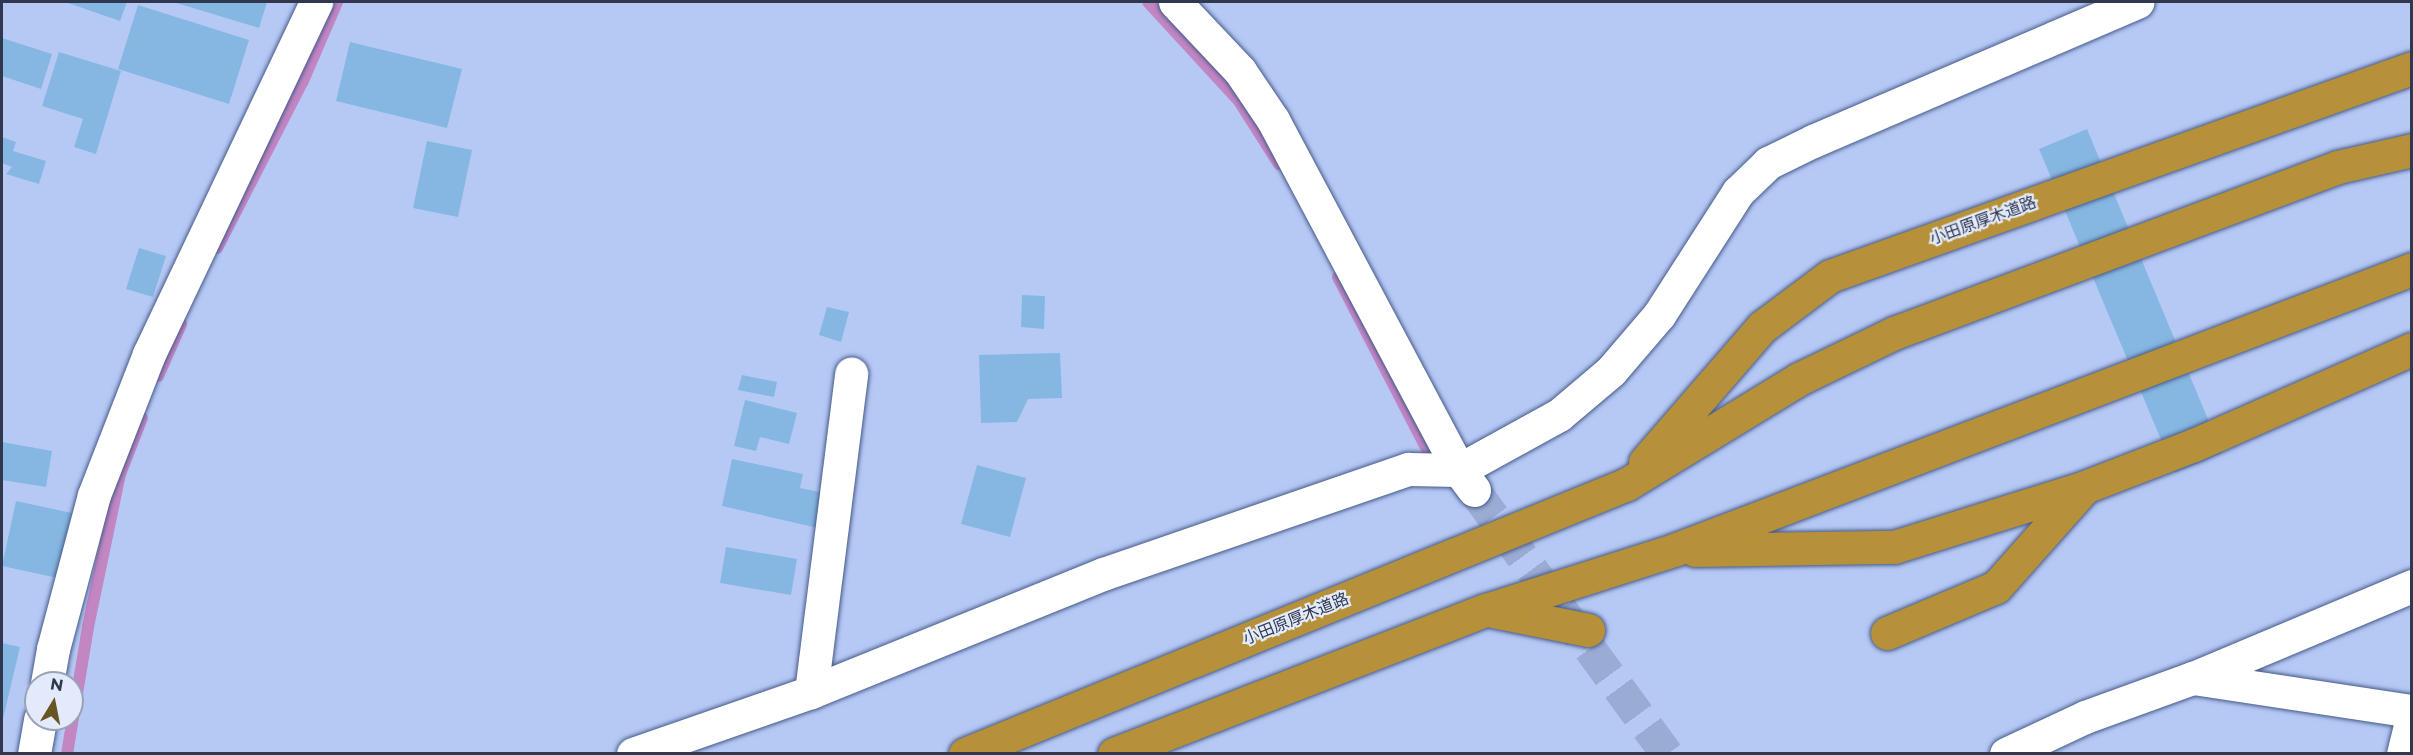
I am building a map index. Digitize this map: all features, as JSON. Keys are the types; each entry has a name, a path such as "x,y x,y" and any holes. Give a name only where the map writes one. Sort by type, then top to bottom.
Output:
{"highway":[{"name":"小田原厚木道路","path":"1627,484 1762,327 1830,276 2412,68"},
{"name":"小田原厚木道路","path":"965,753 1627,484 1799,379 1894,333 2338,167 2412,150"},
{"path":"1114,753 1486,610 1674,550 2412,268"},
{"path":"1674,550 1894,548 2085,487 2194,445 2412,349"},
{"path":"1887,633 1996,587 2085,487"},
{"path":"1486,610 1588,630"},
{"path":"1148,753 1360,660"}],"street":[{"path":"49,671 94,495 149,354 316,2"},
{"path":"1175,2 1240,70 1273,120 1467,480"},
{"path":"633,753 811,692 1103,574 1408,469 1467,480 1560,415 1611,371 1659,315 1738,192 1768,163 1813,141 2138,2"},
{"path":"811,692 851,374"},
{"path":"2006,753 2085,717 2193,678 2412,586"},
{"path":"2193,678 2412,711"},
{"path":"2403,753 2412,719"},
{"path":"34,753 38,731"}],"building":[{"path":"65,2 127,2 120,21"},
{"path":"173,2 267,2 259,28"},
{"path":"138,5 249,40 229,104 118,69"},
{"path":"2,38 52,54 41,89 2,76"},
{"path":"350,42 462,69 447,128 336,101"},
{"path":"59,52 121,71 96,154 74,147 83,119 42,106"},
{"path":"2087,129 2222,453 2175,473 2039,149"},
{"path":"2,137 16,142 13,151 46,161 39,184 6,174 12,167 2,163"},
{"path":"427,141 472,150 458,217 413,208"},
{"path":"139,248 166,256 153,297 126,289"},
{"path":"1022,295 1045,296 1044,329 1021,327"},
{"path":"827,307 849,312 841,342 819,335"},
{"path":"1060,353 1062,398 1028,399 1017,422 981,423 979,355"},
{"path":"742,375 777,382 774,397 738,390"},
{"path":"745,400 797,413 789,444 760,437 756,451 734,446"},
{"path":"2,442 52,451 46,487 2,480"},
{"path":"732,459 803,474 800,488 825,493 818,528 722,506"},
{"path":"977,465 1026,478 1010,537 961,524"},
{"path":"16,501 72,513 58,578 2,566"},
{"path":"726,547 797,559 791,595 720,583"},
{"path":"2,643 20,647 2,723"}],"waterway":[{"path":"217,248 303,81 337,2"},
{"path":"1148,2 1239,101 1279,164"},
{"path":"1338,277 1429,453"},
{"path":"158,376 181,324"},
{"path":"67,754 88,627 120,474 142,418"}],"tunnel":[{"path":"1474,490 1667,754"}]}
